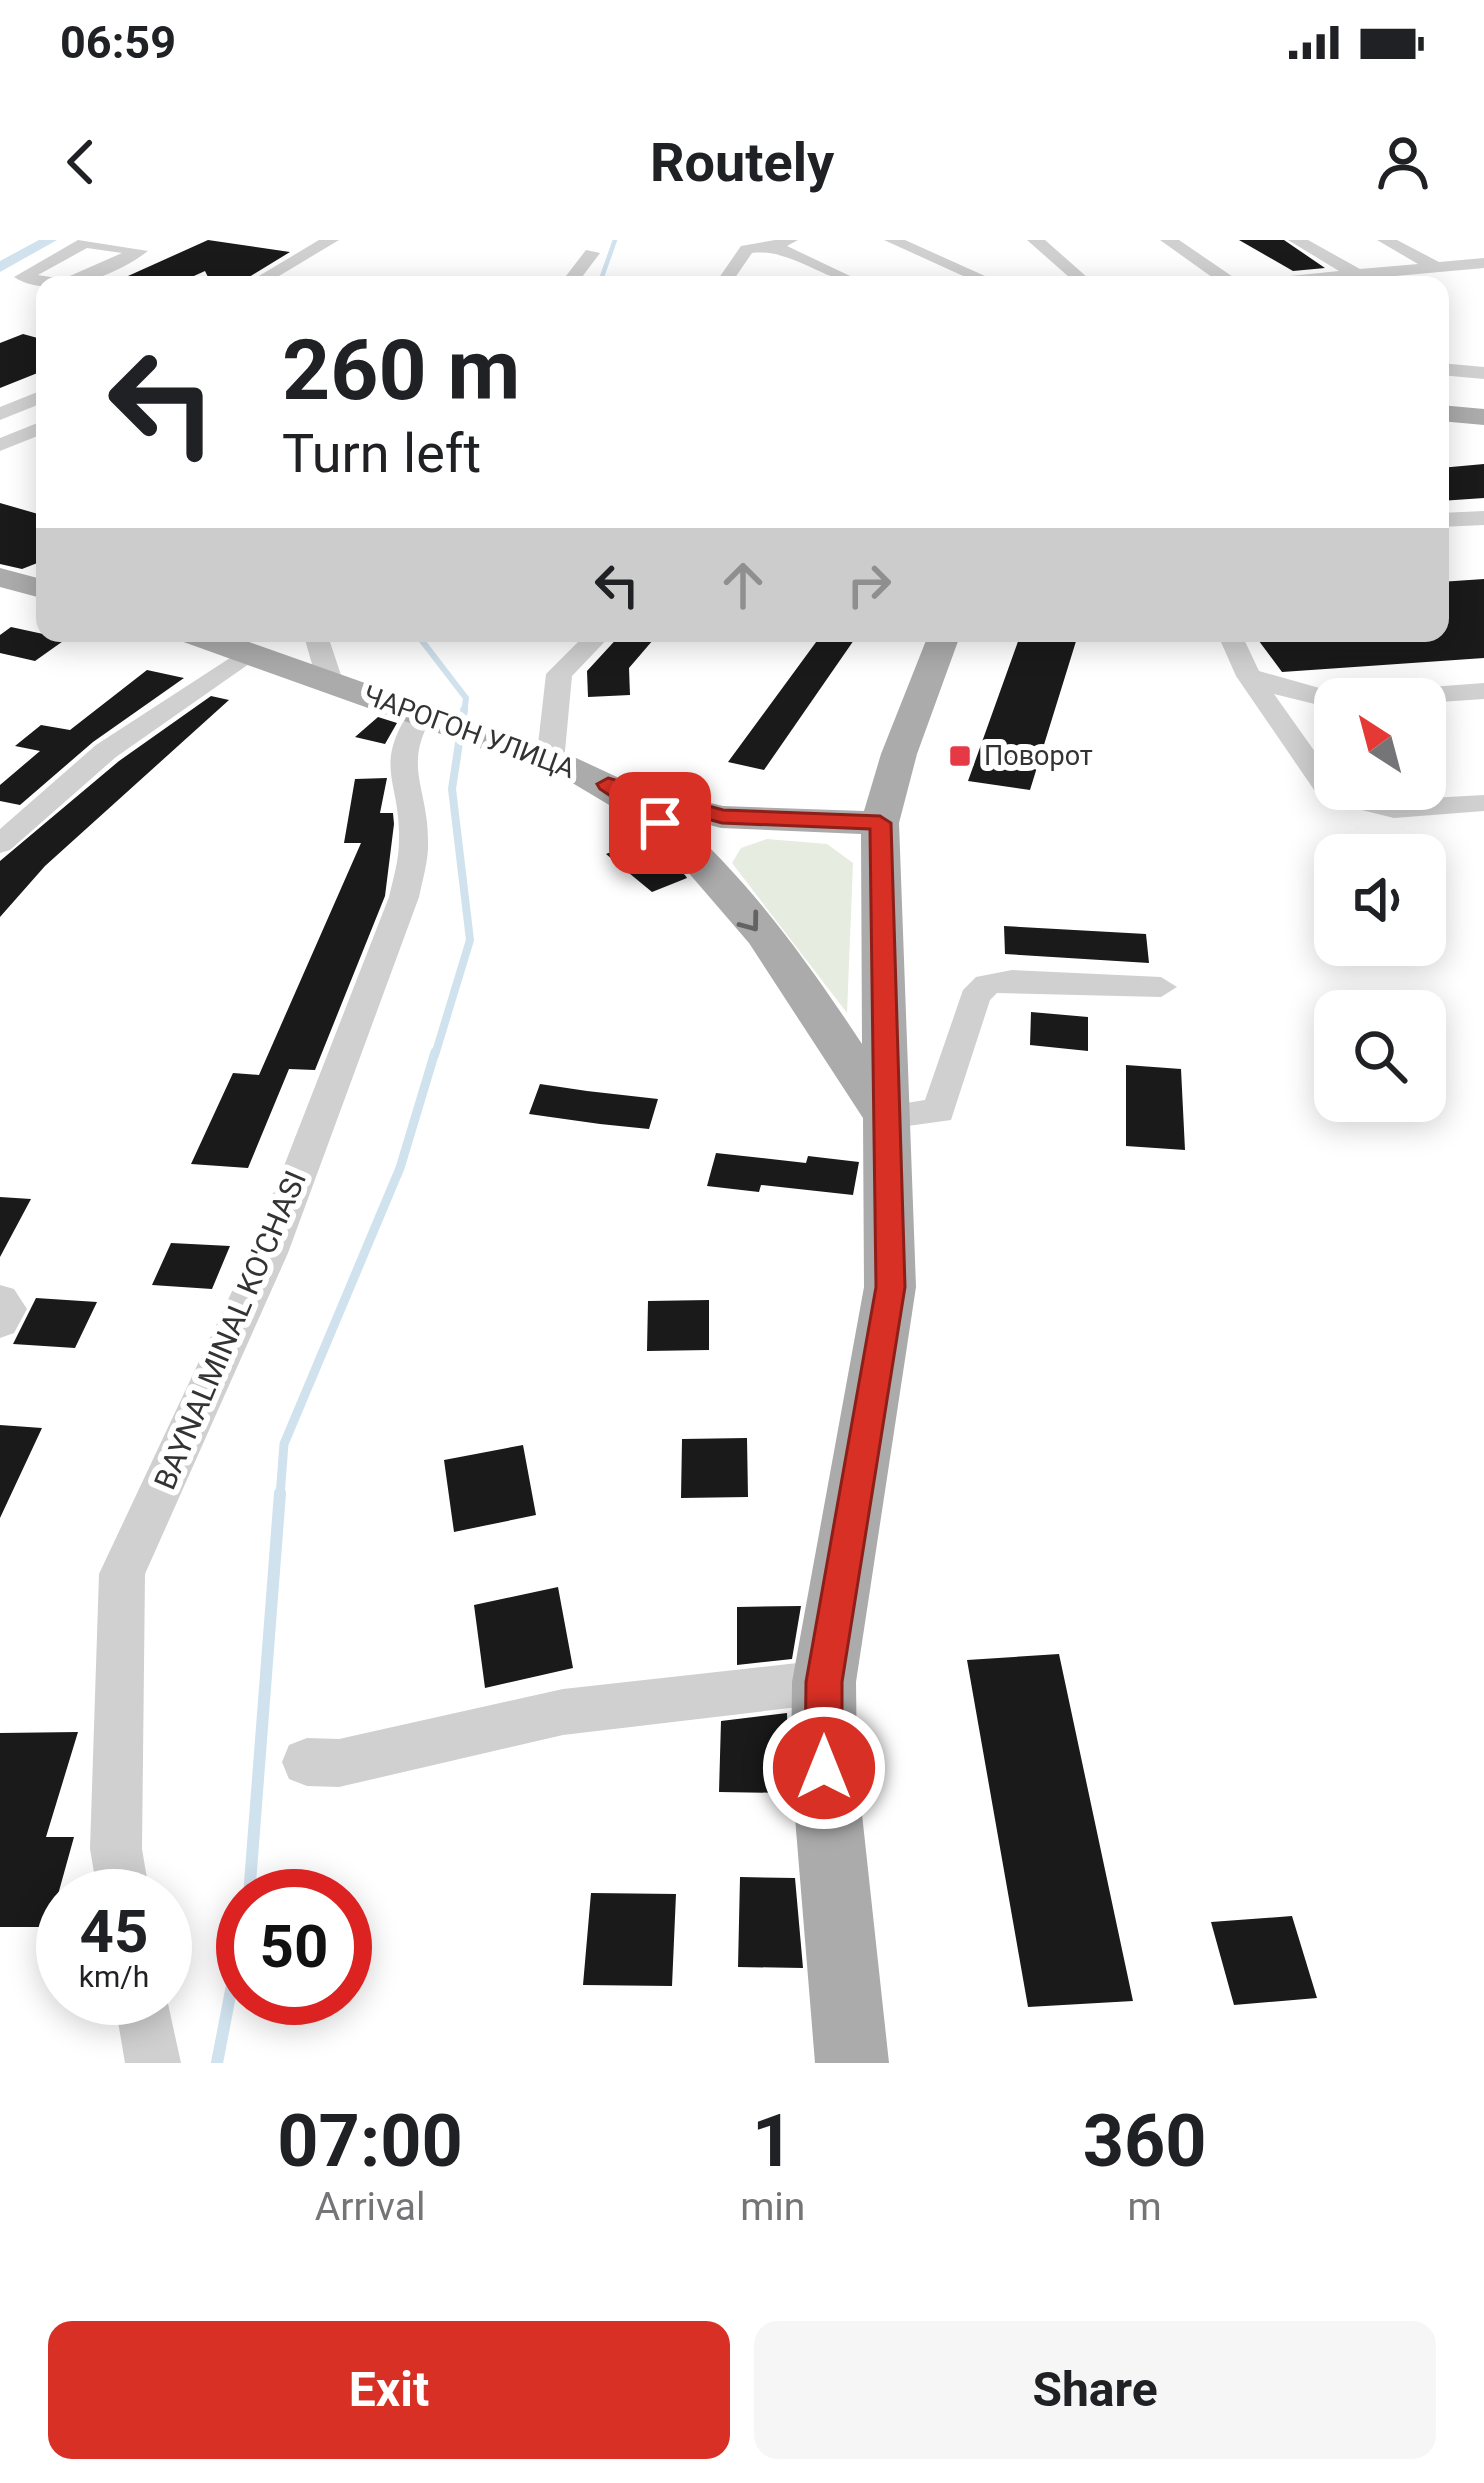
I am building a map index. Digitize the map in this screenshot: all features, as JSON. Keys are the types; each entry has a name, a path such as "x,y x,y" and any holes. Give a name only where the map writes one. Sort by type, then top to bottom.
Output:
{"main road":[{"path":"1449,414 1484,417"},
{"path":"0,577 36,586"},
{"name":"ЧАРОГОН УЛИЦА","path":"218,642 608,784 660,823 714,874 828,1024 886,1117"},
{"path":"852,2063 824,1768 824,1682 890,1287 880,823 899,754 942,642"},
{"path":"608,784 722,817 880,823"}],"street":[{"path":"268,276 331,240"},
{"path":"892,240 976,276"},
{"path":"1035,240 1077,276"},
{"path":"1168,240 1223,276"},
{"path":"1296,240 1357,274"},
{"path":"1385,240 1434,266"},
{"path":"36,280 22,277 87,241 140,251 85,276"},
{"path":"728,276 747,249 782,243 844,276"},
{"path":"574,276 592,253"},
{"path":"1335,276 1484,263"},
{"path":"1449,370 1484,373"},
{"path":"0,414 36,399"},
{"path":"0,445 36,430"},
{"path":"1449,520 1484,518"},
{"path":"318,642 331,682"},
{"path":"550,762 559,674 592,642"},
{"path":"1233,642 1249,676 1331,794 1394,809 1484,803"},
{"path":"0,844 106,751 250,652"},
{"path":"1249,676 1314,698"},
{"path":"1446,694 1484,692"},
{"name":"BAYNALMINAL KO'CHASI","path":"119,1869 122,1574 269,1253 404,897 414,839 399,772 404,736 432,718"},
{"path":"886,1117 939,1111 975,998 987,984 1012,980 1161,987"},
{"path":"0,1300 7,1309 0,1322"},
{"path":"307,1762 339,1763 563,1712 824,1682"},
{"path":"146,2025 152,2063"}],"shaded area":[{"path":"767,839 827,844 853,863 847,1013 732,863 741,848"}],"building":[{"path":"208,240 290,252 251,276 208,276 205,271 194,276 128,276"},
{"path":"1239,240 1284,240 1325,268 1293,271"},
{"path":"23,334 36,338 36,374 0,388 0,343"},
{"path":"1484,464 1484,498 1449,500 1449,467"},
{"path":"0,503 36,513 36,564 22,569 0,564"},
{"path":"1484,579 1484,658 1282,672 1260,642 1449,642 1449,581"},
{"path":"11,627 36,632 36,642 62,642 35,661 0,653 0,635"},
{"path":"614,642 651,642 629,668 630,695 588,697 587,671"},
{"path":"816,642 853,642 764,770 728,762"},
{"path":"1018,642 1076,642 1030,790 968,781"},
{"path":"147,670 184,678 93,742 20,805 0,801 0,785 40,751 15,746 41,725 70,730"},
{"path":"211,696 229,700 45,866 0,917 0,861 119,761"},
{"path":"378,717 397,723 385,744 355,737"},
{"path":"387,778 380,813 393,813 394,824 385,896 315,1070 289,1069 248,1168 191,1164 233,1073 259,1075 361,843 344,843 355,779"},
{"path":"641,840 687,878 652,892 606,854"},
{"path":"1004,926 1146,934 1149,963 1005,954"},
{"path":"1031,1012 1088,1017 1088,1051 1030,1045"},
{"path":"1126,1065 1181,1069 1185,1150 1126,1146"},
{"path":"540,1084 658,1099 649,1129 600,1124 529,1114"},
{"path":"716,1153 806,1163 808,1156 859,1162 853,1195 761,1185 759,1192 707,1186"},
{"path":"0,1197 31,1199 0,1257"},
{"path":"171,1243 230,1246 212,1289 152,1285"},
{"path":"36,1298 97,1302 75,1348 13,1344"},
{"path":"709,1300 709,1350 647,1351 648,1301"},
{"path":"0,1425 42,1428 0,1518"},
{"path":"747,1438 748,1497 681,1498 682,1439"},
{"path":"523,1445 536,1515 454,1532 444,1460"},
{"path":"558,1587 573,1668 485,1688 474,1605"},
{"path":"801,1606 792,1659 737,1665 737,1607"},
{"path":"1059,1654 1133,2001 1028,2007 967,1660"},
{"path":"787,1713 789,1793 719,1792 721,1721"},
{"path":"78,1732 46,1837 74,1837 65,1869 36,1869 36,1927 0,1927 0,1733"},
{"path":"740,1877 795,1878 803,1968 738,1967"},
{"path":"591,1893 676,1894 672,1986 583,1985"},
{"path":"1292,1916 1317,1998 1234,2005 1211,1922"}],"waterway":[{"path":"0,267 50,240"},
{"path":"602,276 615,240"},
{"path":"423,642 466,698 464,713"},
{"path":"435,1055 470,940 452,789 464,710"},
{"path":"280,1496 284,1444 400,1168 435,1052"},
{"path":"251,1869 280,1493"},
{"path":"217,2063 224,2025"}],"place":[{"name":"Поворот","path":"960,756"}],"route":[{"path":"660,823 608,784 722,817 880,823 890,1287 824,1682 824,1768"}]}
